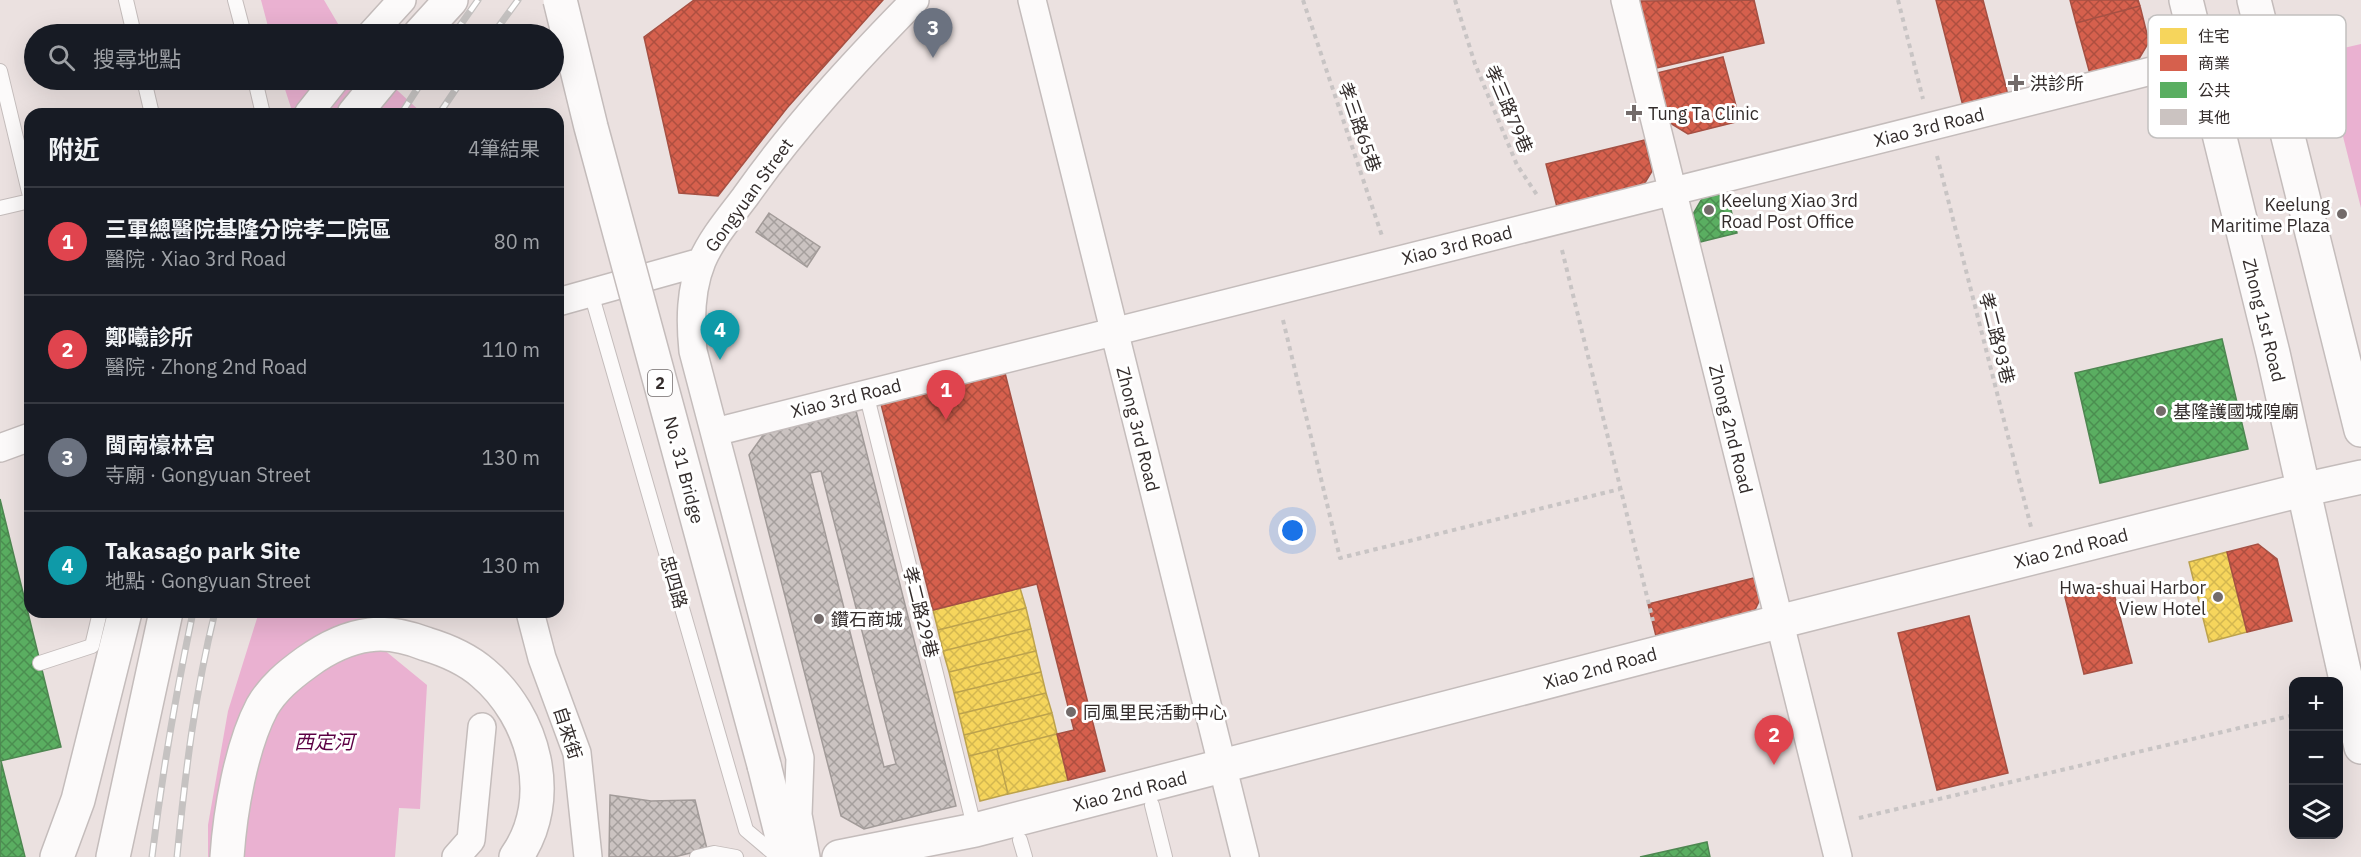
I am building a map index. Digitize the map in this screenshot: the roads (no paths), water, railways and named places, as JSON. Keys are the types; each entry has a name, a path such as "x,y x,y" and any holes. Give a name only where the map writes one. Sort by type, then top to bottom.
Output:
{"main road":[{"path":"429,24 451,0"},
{"name":"No. 31 Bridge","path":"560,0 591,127 787,857"},
{"name":"Zhong 1st Road","path":"2186,0 2189,15"},
{"path":"2254,0 2258,15"},
{"path":"359,108 374,90"},
{"path":"374,108 385,90"},
{"name":"Zhong 1st Road","path":"2219,138 2272,353 2361,747"},
{"path":"2288,138 2361,430"},
{"name":"Xiao 2nd Road","path":"839,857 1225,776 2304,499 2361,477"},
{"name":"Xiao 2nd Road","path":"1225,776 1660,652 1781,632 2038,557 2304,499 2361,498"},
{"path":"57,857 78,800 123,618"},
{"path":"113,857 165,618"},
{"path":"227,857 230,823 245,757 256,722 270,696 292,673 328,648 368,635 392,635 419,641 458,657 481,671 514,708 525,730 537,778 532,827 516,857"},
{"path":"954,857 1022,849 1152,805 1225,776"}],"street":[{"path":"380,24 402,0"},
{"name":"Gongyuan Street","path":"715,432 693,351 694,286 701,262 709,247 765,168 838,82 915,0"},
{"name":"Zhong 3rd Road","path":"1032,0 1245,857"},
{"name":"Zhong 2nd Road","path":"1625,0 1838,857"},
{"name":"Xiao 3rd Road","path":"715,432 2148,71"},
{"path":"313,108 327,90"},
{"path":"564,300 701,262"},
{"path":"715,432 800,758 798,815 806,857"},
{"path":"0,448 24,439"},
{"name":"自來街","path":"532,618 542,658 577,753 588,857"},
{"path":"456,857 471,840 482,727"}],"lane":[{"path":"126,0 132,24"},
{"path":"236,0 242,24"},
{"path":"0,71 24,171"},
{"path":"146,90 151,108"},
{"path":"257,90 262,108"},
{"path":"0,208 24,202"},
{"name":"忠四路","path":"591,293 746,830 778,857"},
{"name":"孝二路29巷","path":"866,393 975,830"},
{"path":"40,663 92,646 99,618"},
{"path":"1152,805 1165,857"},
{"path":"697,857 714,853 736,857"}],"water":[{"path":"261,0 324,0 338,24 267,24"},
{"path":"2361,44 2361,208 2343,138 2346,138 2346,47"},
{"path":"285,90 397,90 416,108 291,108"},
{"name":"西定河","path":"257,618 388,618 383,649 427,685 420,809 399,808 395,857 208,857 208,825 228,711"}],"railway":[{"path":"461,24 478,0"},
{"path":"500,24 518,0"},
{"path":"405,108 417,90"},
{"path":"443,108 455,90"},
{"path":"152,857 170,734 192,618"},
{"path":"177,857 192,734 214,618"}],"place":[{"name":"閩南檺林宮","path":"933,58"},
{"name":"洪診所","path":"2016,83"},
{"name":"Tung Ta Clinic","path":"1634,113"},
{"name":"Keelung Xiao 3rd Road Post Office","path":"1709,210"},
{"name":"Keelung Maritime Plaza","path":"2342,214"},
{"name":"Takasago park Site","path":"720,360"},
{"name":"基隆護國城隍廟","path":"2161,411"},
{"name":"三軍總醫院基隆分院孝二院區","path":"946,420"},
{"name":"Hwa-shuai Harbor View Hotel","path":"2218,597"},
{"name":"鑽石商城","path":"819,619"},
{"name":"同風里民活動中心","path":"1071,712"},
{"name":"鄭曦診所","path":"1774,765"}]}
